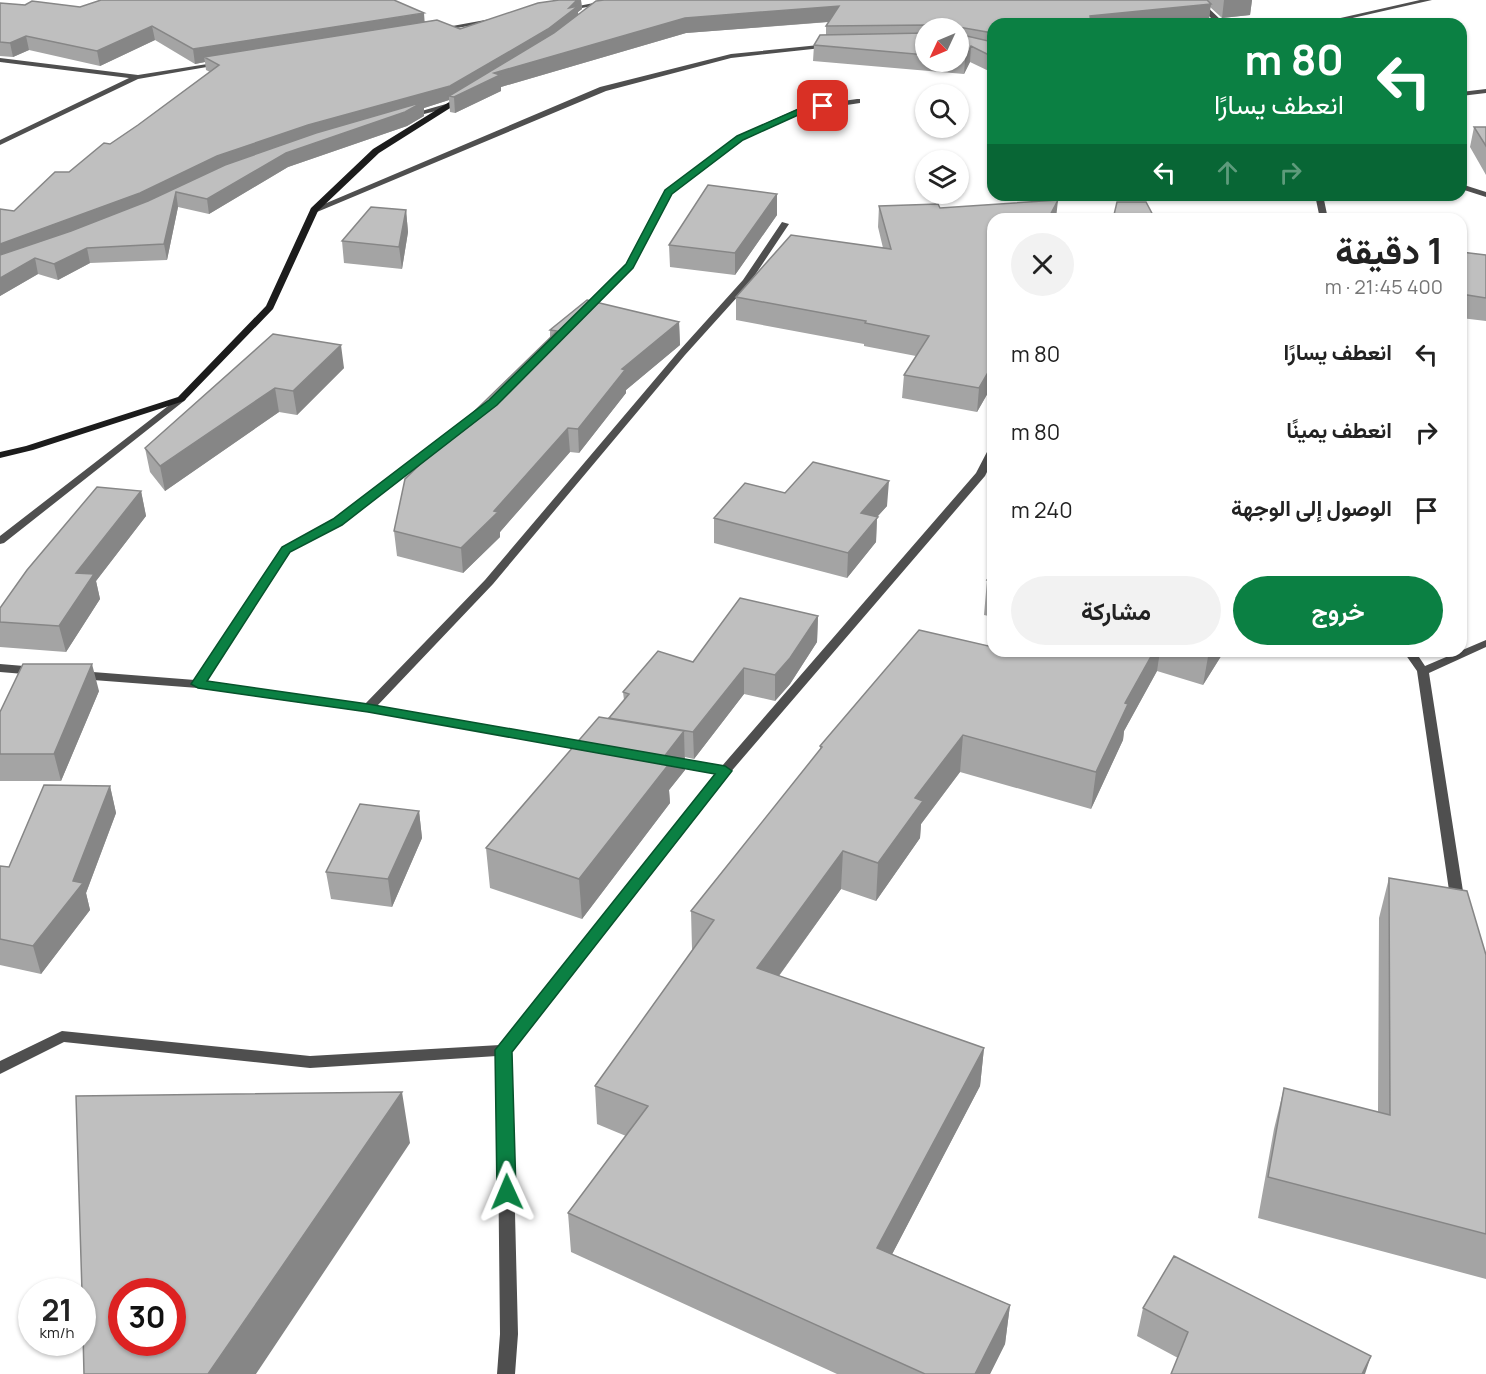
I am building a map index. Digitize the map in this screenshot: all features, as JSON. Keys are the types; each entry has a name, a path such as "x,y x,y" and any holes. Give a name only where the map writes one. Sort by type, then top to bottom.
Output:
{"main road":[{"path":"594,14 610,1"},
{"path":"0,455 29,448 181,399 270,306 314,210 376,151 473,92"}],"street":[{"path":"551,11 621,0"},
{"path":"1196,0 1215,18"},
{"path":"1345,18 1429,0"},
{"path":"433,30 504,18"},
{"path":"314,210 603,89 731,56 835,45"},
{"path":"0,60 138,77 232,62"},
{"path":"0,143 138,77"},
{"path":"1467,93 1486,91"},
{"path":"575,321 630,266 669,192 740,138 806,109 857,101"},
{"path":"401,117 453,104"},
{"path":"1467,188 1486,195"},
{"path":"368,708 489,582 682,353 746,282 785,224"},
{"path":"0,541 181,399"},
{"path":"198,684 286,550 338,522 475,416"},
{"path":"506,1374 509,1334 504,1050 725,771 981,474 987,462"},
{"path":"1467,651 1486,643"},
{"path":"1413,657 1423,671 1461,918"},
{"path":"1423,671 1454,657"},
{"path":"0,669 46,672"},
{"path":"70,674 198,684 368,708 598,749"},
{"path":"656,759 725,771"},
{"path":"0,1068 62,1036 310,1062 504,1050"}],"building":[{"path":"101,0 394,0 424,13 193,49 152,26 97,51 26,36 10,43 0,42 0,3 25,5 32,1 80,7"},
{"path":"577,0 569,8 578,6 548,29 450,86 308,125 217,156 140,193 0,244 0,209 14,211 55,172 69,172 104,143 110,144 219,65 204,57 437,20 460,29 538,3"},
{"path":"604,0 1207,0 1211,4 1090,16 1090,18 987,18 987,32 969,29 969,18 915,18 915,25 826,26 839,6 685,18 494,73 500,75 454,97 449,96 554,33 596,1"},
{"path":"915,33 915,54 814,45 820,35"},
{"path":"969,37 987,41 987,54 971,46 969,50"},
{"path":"423,102 405,112 286,153 207,199 176,192 164,244 87,248 54,264 35,258 0,278 0,255 148,201 225,165 316,133"},
{"path":"1474,127 1486,127 1486,146"},
{"path":"708,185 777,194 735,253 669,245"},
{"path":"1057,201 1051,213 987,213 987,374 979,388 904,375 929,336 865,323 866,321 736,297 791,235 891,249 879,206 938,204 940,208"},
{"path":"1117,202 1146,202 1152,213 1114,213"},
{"path":"371,207 406,210 399,247 342,241"},
{"path":"1467,253 1486,255 1486,298 1467,295"},
{"path":"587,300 679,322 622,369 625,370 578,429 568,428 494,511 498,512 461,548 394,531 405,479 557,331 550,330"},
{"path":"273,334 341,345 293,391 275,388 160,466 145,448"},
{"path":"813,462 889,481 861,513 878,517 848,553 714,518 745,483 785,493"},
{"path":"97,487 141,491 76,573 94,574 59,626 0,622 0,608 27,570"},
{"path":"740,598 818,616 790,658 775,675 744,668 693,732 609,718 629,694 623,692 658,651 693,662"},
{"path":"919,630 987,646 987,657 1151,657 1125,703 1128,704 1096,772 963,735 915,798 923,801 878,863 843,851 757,968 984,1048 877,1248 1010,1305 975,1374 925,1374 568,1213 648,1106 595,1086 714,920 691,911 822,747 820,746"},
{"path":"23,664 92,664 54,754 0,754 0,712"},
{"path":"599,717 684,731 660,762 669,764 579,879 486,848"},
{"path":"44,785 110,786 73,881 83,883 33,946 0,939 0,866 9,867"},
{"path":"360,804 419,811 388,879 326,872"},
{"path":"1389,878 1467,891 1486,955 1486,1234 1268,1177 1284,1088 1390,1115"},
{"path":"402,1092 208,1374 84,1374 83,1356 96,1356 96,1278 81,1278 76,1096"},
{"path":"1174,1256 1371,1356 1362,1374 1171,1374 1188,1332 1143,1308"}],"route":[{"path":"507,1192 504,1050 725,771 368,708 198,684 286,550 338,522 493,402 630,266 669,192 740,138 806,109 823,106"}]}
